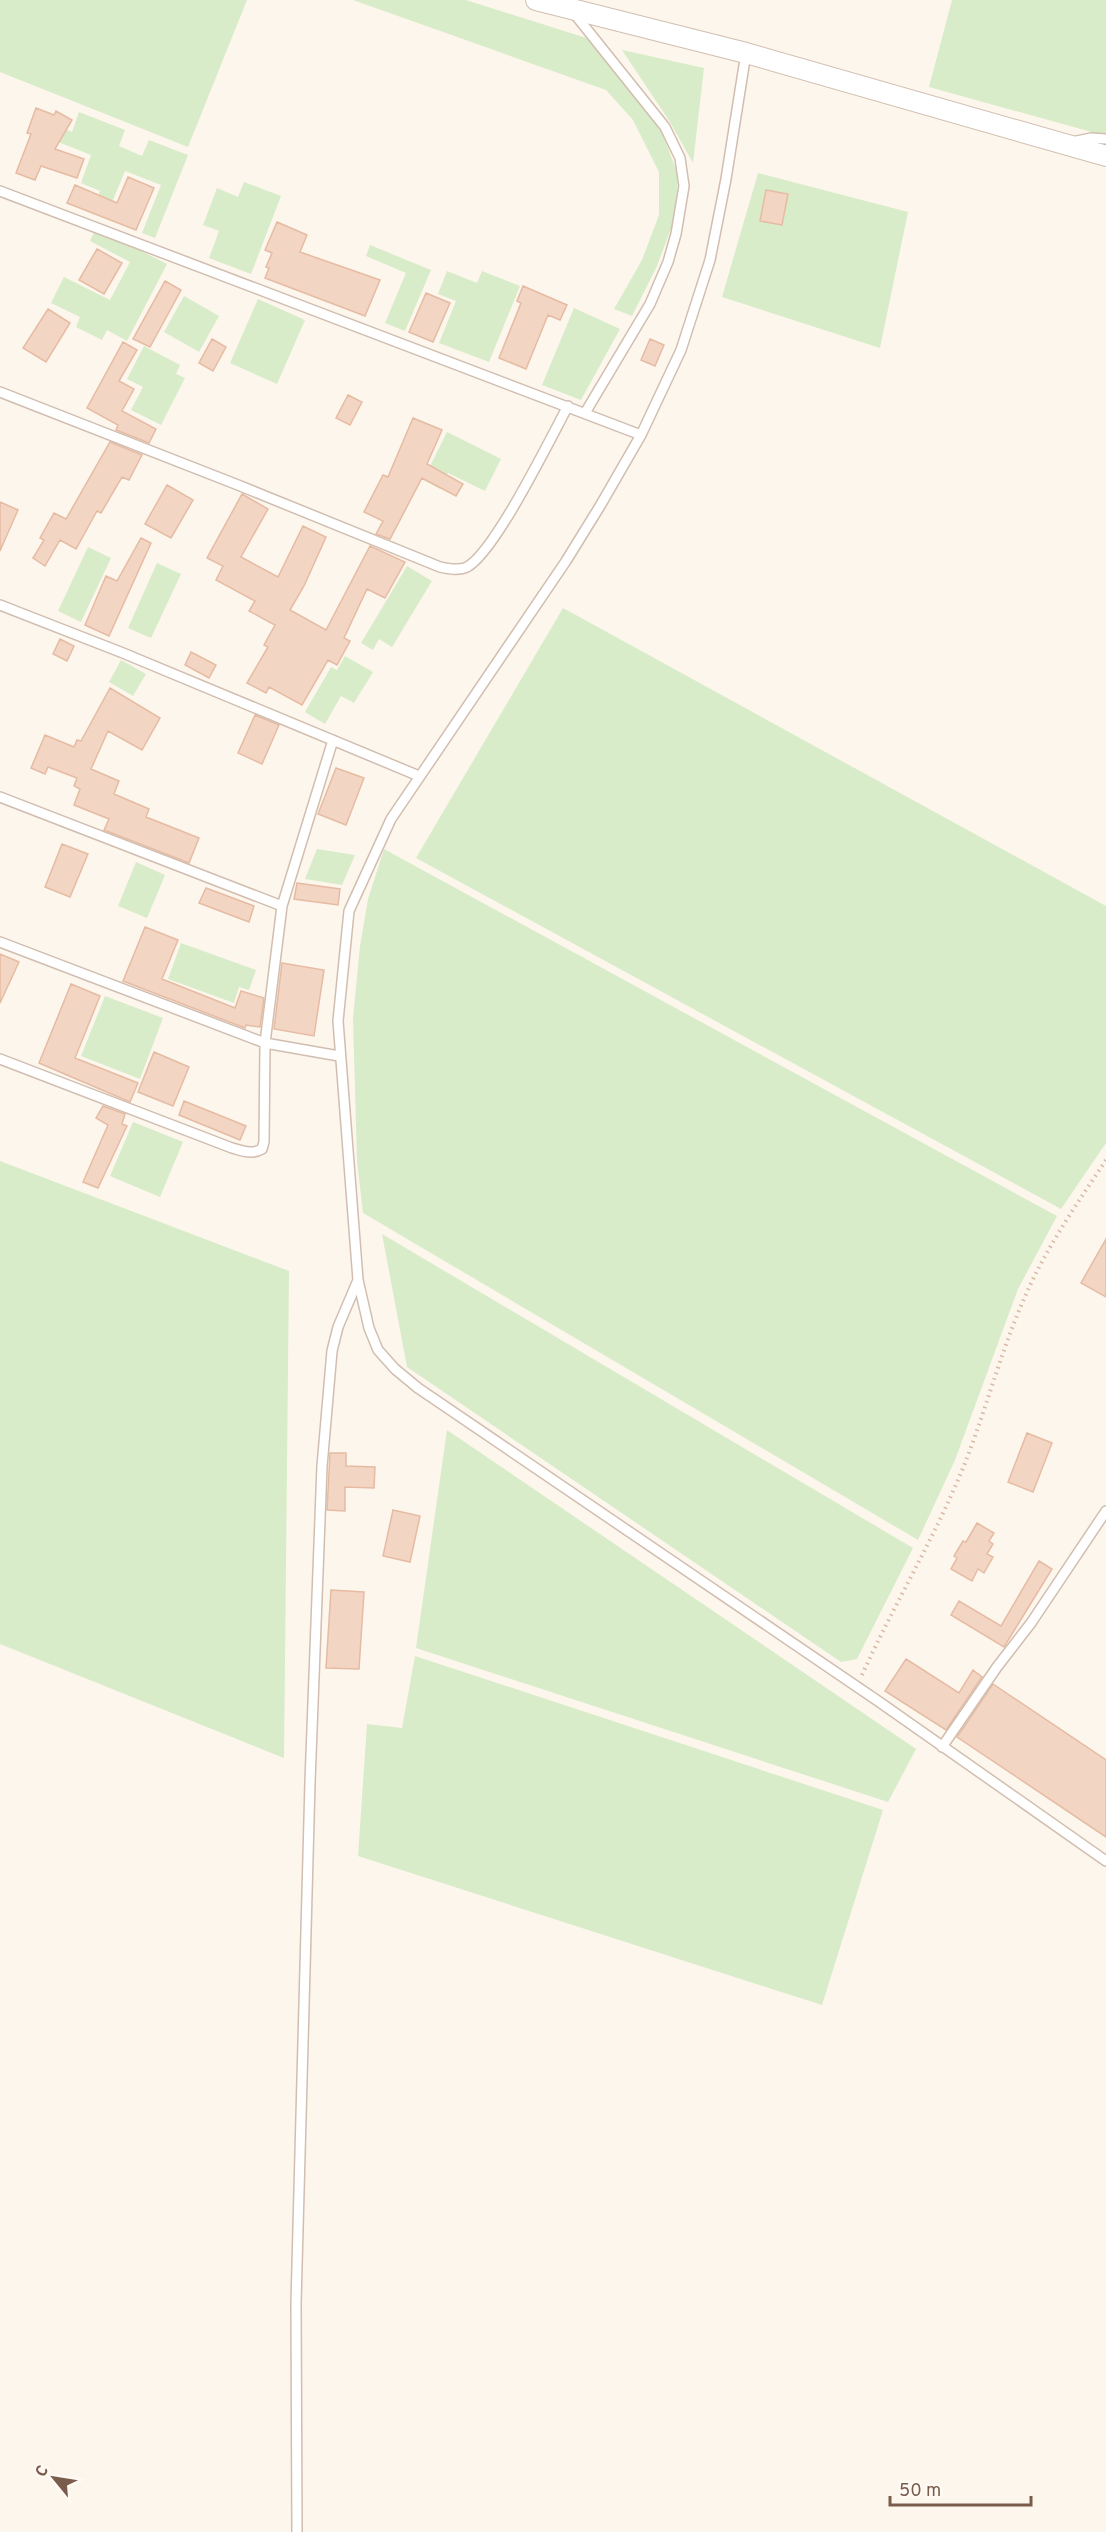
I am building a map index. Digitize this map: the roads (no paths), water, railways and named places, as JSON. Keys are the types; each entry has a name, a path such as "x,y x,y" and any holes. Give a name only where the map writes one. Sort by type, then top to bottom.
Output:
{"street":[{"path":"536,0 568,4 1106,156"}],"lane":[{"path":"568,4 665,128 680,158 683,178 682,207 668,262 650,304 585,413"},
{"path":"746,53 726,179 710,260 681,350 641,435 566,561 390,819 349,911 338,1021 358,1280 369,1328 378,1350 395,1369 418,1388 857,1687 1106,1861"},
{"path":"1064,143 1091,138 1106,139"},
{"path":"0,191 641,435"},
{"path":"0,392 440,567 455,570 466,568 478,558 505,520 568,406"},
{"path":"0,605 123,653 419,776"},
{"path":"0,1059 250,1154 262,1149 264,1142 265,1043 282,906 333,740"},
{"path":"0,796 282,906"},
{"path":"0,942 265,1043 339,1056"},
{"path":"297,2532 296,2303 310,1782 322,1466 332,1351 338,1327 358,1280"},
{"path":"942,1747 997,1667 1031,1623 1106,1511"}]}
